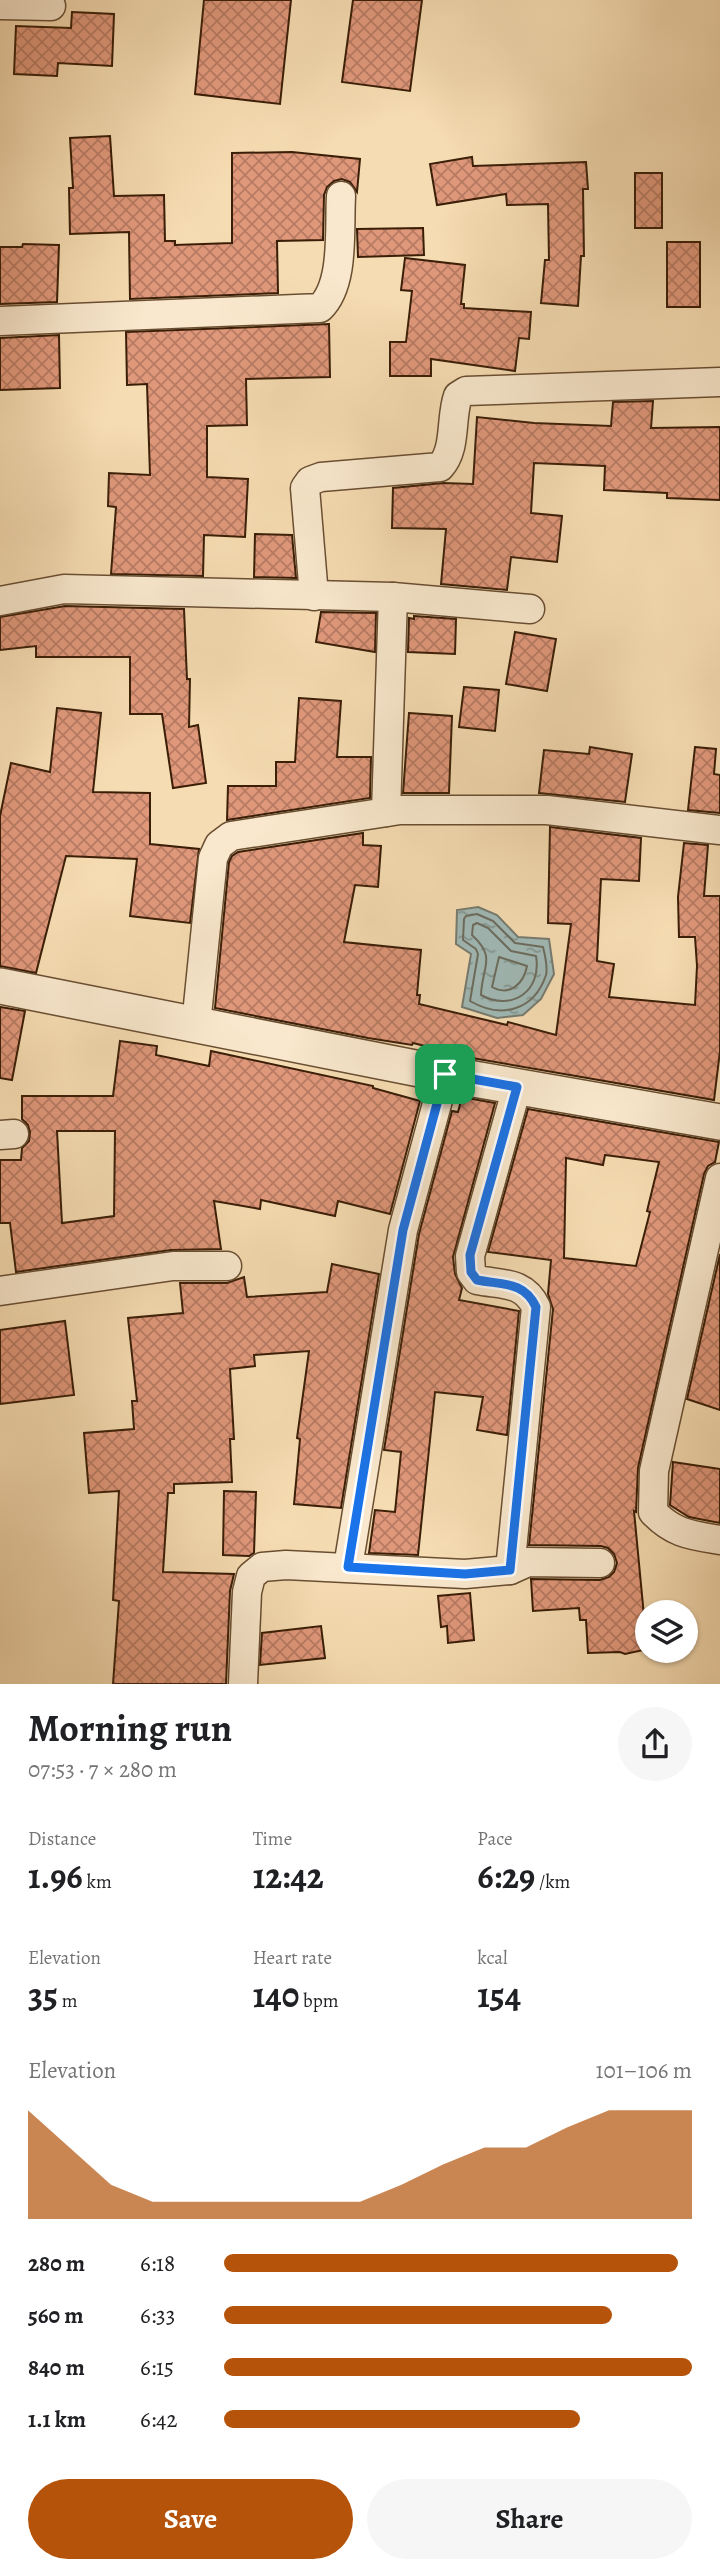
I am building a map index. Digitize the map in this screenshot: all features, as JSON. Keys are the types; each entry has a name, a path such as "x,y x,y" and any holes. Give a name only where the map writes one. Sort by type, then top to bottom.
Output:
{"street":[{"path":"0,5 51,6"},
{"path":"0,321 320,308 328,300 336,283 341,196"},
{"path":"314,596 305,488 310,481 321,477 440,467 447,460 458,396 466,391 720,382"},
{"path":"0,601 64,589 393,597 530,609"},
{"path":"386,812 393,597"},
{"path":"196,1025 213,858 219,845 231,836 386,812 547,810 720,830"},
{"path":"0,986 445,1074 720,1122"},
{"path":"348,1567 403,1230 445,1074"},
{"path":"510,1570 536,1307 530,1294 519,1287 477,1280 471,1272 470,1255 517,1087"},
{"path":"720,1178 654,1471 652,1493 653,1512 667,1526 689,1535 720,1540"},
{"path":"0,1292 173,1266 227,1266"},
{"path":"243,1684 247,1591 251,1576 262,1567 348,1567 465,1574 510,1570 528,1562 600,1563"}],"water":[{"path":"478,907 497,915 518,937 549,939 554,974 541,999 523,1015 497,1018 462,1007 471,954 456,944 457,910"}],"building":[{"path":"204,0 291,0 280,104 195,94"},
{"path":"353,0 422,0 410,91 342,82"},
{"path":"72,12 114,14 112,66 58,63 57,76 14,74 16,26 71,28"},
{"path":"110,136 114,196 164,195 165,241 175,241 175,245 232,243 232,153 292,152 360,159 357,192 350,182 342,179 327,187 324,195 323,240 277,241 278,293 130,299 129,232 70,234 69,188 73,188 70,138"},
{"path":"472,157 473,166 586,162 588,189 583,189 584,256 581,256 578,306 541,303 545,260 549,260 548,204 507,205 506,194 437,205 430,164"},
{"path":"635,173 662,173 662,228 635,228"},
{"path":"423,228 424,255 358,257 357,229"},
{"path":"667,242 700,242 700,307 667,307"},
{"path":"23,244 59,245 57,302 0,304 0,247 22,247"},
{"path":"405,258 465,265 461,304 464,304 464,308 531,312 529,339 519,338 515,371 431,359 431,376 390,376 390,342 406,342 412,291 401,290"},
{"path":"329,324 330,377 246,379 247,425 207,426 207,477 248,479 245,537 204,535 203,576 111,574 116,507 108,506 109,473 150,475 147,384 127,385 126,332"},
{"path":"59,335 60,388 0,390 0,338"},
{"path":"653,401 651,428 720,427 720,500 667,498 667,493 604,490 605,466 534,463 531,513 562,516 557,562 511,557 507,590 441,584 446,529 392,528 393,488 443,483 473,484 477,417 534,423 611,426 613,402"},
{"path":"255,534 292,535 296,578 254,577"},
{"path":"65,606 184,609 187,679 190,679 189,727 198,725 206,783 173,788 162,714 130,714 130,657 36,657 36,646 0,650 0,617"},
{"path":"321,612 376,613 375,652 316,642"},
{"path":"414,616 456,619 455,654 408,652 409,618 414,619"},
{"path":"515,632 556,639 547,691 506,684"},
{"path":"464,687 499,690 495,731 459,727"},
{"path":"299,698 341,701 337,757 371,757 370,798 227,820 228,786 276,786 276,762 295,762"},
{"path":"57,708 101,713 93,792 150,793 150,844 199,849 190,923 130,916 137,859 66,856 36,973 0,966 0,816 11,763 50,772"},
{"path":"409,713 452,716 449,793 403,793"},
{"path":"590,747 632,754 625,802 539,793 544,750 589,754"},
{"path":"695,747 716,749 714,774 720,775 720,813 688,810"},
{"path":"550,827 641,838 639,881 601,879 597,961 614,964 609,997 695,1005 695,937 679,937 678,897 684,843 708,845 704,896 720,896 720,1051 714,1100 472,1058 413,1043 368,1038 215,1008 229,862 232,856 238,852 363,833 363,845 381,846 378,887 355,885 344,942 421,950 417,995 420,995 419,1004 556,1035 571,924 548,923"},
{"path":"0,1007 25,1011 12,1080 0,1078"},
{"path":"120,1041 157,1046 156,1055 209,1066 211,1051 373,1086 420,1101 390,1214 338,1201 335,1216 261,1200 260,1209 214,1201 221,1249 171,1250 16,1272 10,1223 0,1223 0,1160 21,1160 22,1148 29,1141 28,1125 22,1119 22,1096 113,1096","holes":["57,1131 115,1131 114,1216 62,1223"]},
{"path":"462,1097 495,1103 453,1257 455,1274 462,1288 459,1300 519,1311 507,1435 477,1430 483,1397 435,1392 418,1555 369,1553 375,1510 395,1512 401,1452 384,1450 419,1234 452,1111 458,1112"},
{"path":"528,1109 719,1142 715,1162 708,1166 704,1174 638,1468 636,1512 634,1511 642,1600 635,1600 635,1652 625,1654 588,1653 586,1620 580,1620 579,1608 533,1611 531,1579 600,1580 614,1572 617,1563 614,1554 601,1546 529,1545 553,1309 548,1294 551,1260 488,1252","holes":["605,1155 659,1162 647,1211 650,1212 636,1266 564,1258 566,1158 603,1165"]},
{"path":"720,1254 720,1410 687,1399"},
{"path":"332,1264 379,1274 341,1508 294,1504 300,1439 297,1438 309,1351 254,1355 255,1366 230,1369 234,1439 230,1439 232,1482 174,1484 174,1493 168,1493 163,1572 234,1574 230,1591 226,1684 113,1684 119,1601 113,1600 119,1491 89,1493 84,1433 134,1429 132,1401 137,1401 128,1318 183,1313 180,1283 227,1283 244,1277 247,1297 327,1292"},
{"path":"65,1321 74,1395 0,1404 0,1330"},
{"path":"673,1462 720,1469 720,1523 689,1517 670,1505"},
{"path":"224,1491 256,1492 254,1553 249,1556 223,1555"},
{"path":"470,1593 474,1640 448,1643 447,1626 441,1627 438,1596"},
{"path":"321,1626 325,1658 260,1665 262,1633"}],"route":[{"path":"445,1074 517,1087 470,1255 471,1272 477,1280 519,1287 530,1294 536,1307 510,1570 465,1574 348,1567 403,1230 445,1074"}]}
